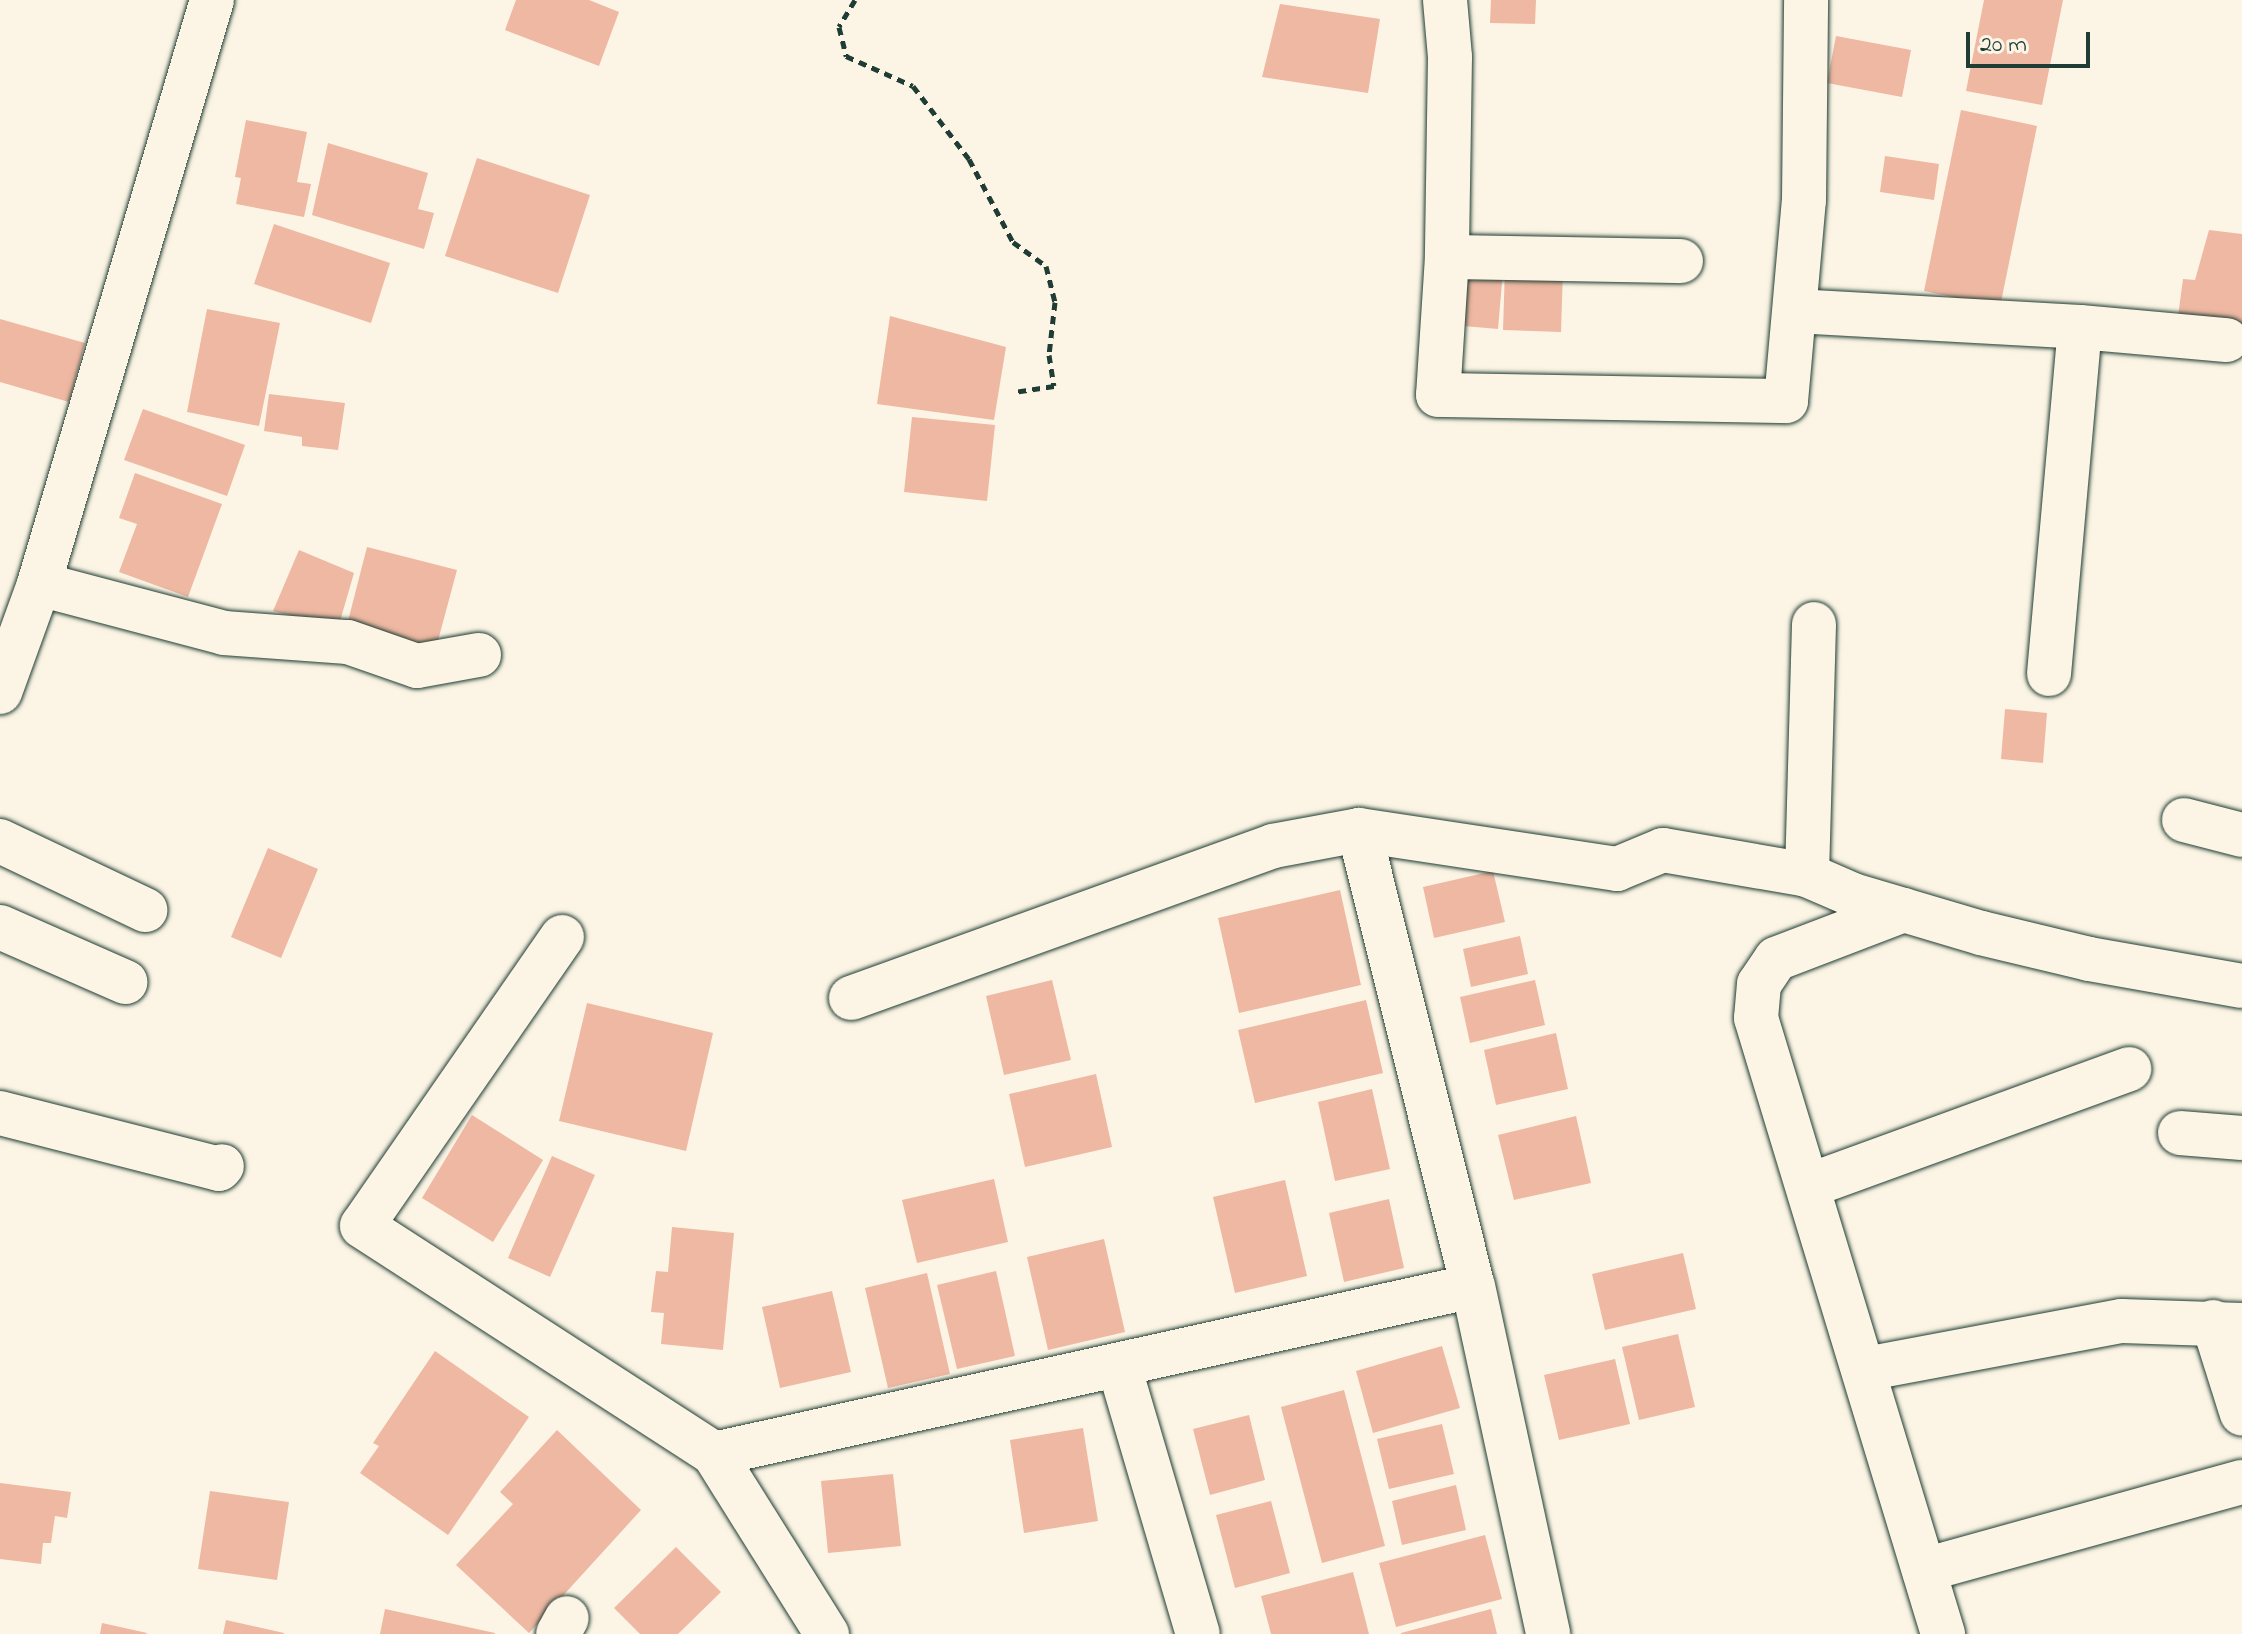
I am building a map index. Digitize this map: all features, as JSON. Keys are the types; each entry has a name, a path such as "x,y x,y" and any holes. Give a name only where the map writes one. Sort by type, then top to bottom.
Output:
{"street":[{"path":"1445,0 1450,57 1447,257 1438,395 1786,401 1804,200 1806,0"},
{"path":"0,692 39,584 204,4"},
{"path":"1447,257 1681,261"},
{"path":"1795,311 2080,327 2226,340"},
{"path":"2049,674 2080,327"},
{"path":"39,584 224,633 348,642 417,666 479,655"},
{"path":"1807,875 1814,624"},
{"path":"2184,820 2242,835"},
{"path":"1359,830 1473,1286 1548,1634"},
{"path":"851,998 1273,846 1359,830 1617,869 1663,850 1807,875 1904,910 2089,959 2242,986"},
{"path":"0,841 145,910"},
{"path":"1904,910 1776,959 1759,984 1756,1018 1943,1634"},
{"path":"0,927 125,982"},
{"path":"562,937 362,1226 714,1454 827,1634"},
{"path":"1808,1186 2129,1069"},
{"path":"0,1113 219,1169 222,1166"},
{"path":"2180,1133 2242,1138"},
{"path":"714,1454 1473,1286"},
{"path":"1865,1369 2122,1321 2228,1324 2242,1414"},
{"path":"1119,1366 1198,1634"},
{"path":"1924,1570 2242,1482"}],"path":[{"path":"855,0 839,27 846,56 913,86 969,159 1013,242 1046,266 1055,302 1049,355 1054,386 1014,392"}],"building":[{"path":"516,0 589,0 619,12 599,66 505,30"},
{"path":"1491,0 1536,0 1535,24 1490,23"},
{"path":"1984,0 2063,0 2042,105 1966,91"},
{"path":"1280,4 1380,19 1368,93 1262,77"},
{"path":"1836,36 1911,50 1902,97 1827,83"},
{"path":"1961,110 2037,126 2000,307 1924,291"},
{"path":"246,120 307,132 297,182 311,184 304,217 236,204 241,178 235,177"},
{"path":"328,143 428,173 418,209 434,213 424,249 312,215"},
{"path":"1885,156 1939,164 1934,200 1880,192"},
{"path":"477,158 590,195 558,293 445,256"},
{"path":"274,224 390,263 371,323 254,284"},
{"path":"2209,230 2242,234 2242,334 2177,324 2183,279 2195,280"},
{"path":"1457,267 1503,271 1498,329 1452,325"},
{"path":"1505,268 1563,270 1561,332 1503,330"},
{"path":"207,309 280,323 259,426 187,412"},
{"path":"890,316 1006,347 994,420 877,404"},
{"path":"0,319 85,343 69,402 0,382"},
{"path":"269,394 345,403 338,450 302,446 302,437 264,431"},
{"path":"143,409 245,445 227,496 124,460"},
{"path":"912,417 995,425 987,501 904,492"},
{"path":"135,473 222,504 188,597 119,572 137,524 119,518"},
{"path":"367,547 457,570 436,648 347,625"},
{"path":"299,550 354,573 338,628 273,611"},
{"path":"2005,709 2047,713 2043,763 2001,759"},
{"path":"268,848 318,869 281,958 231,937"},
{"path":"1493,871 1505,922 1434,938 1423,887"},
{"path":"1340,890 1361,985 1239,1013 1218,918"},
{"path":"1520,936 1528,974 1471,987 1463,949"},
{"path":"1052,980 1071,1060 1004,1075 986,996"},
{"path":"1535,980 1545,1025 1470,1043 1460,997"},
{"path":"1366,1000 1383,1073 1255,1103 1238,1030"},
{"path":"587,1003 713,1033 686,1151 559,1121"},
{"path":"1556,1033 1568,1089 1496,1105 1484,1050"},
{"path":"1096,1074 1112,1147 1025,1167 1009,1094"},
{"path":"1372,1089 1390,1169 1335,1181 1318,1102"},
{"path":"472,1115 543,1160 493,1242 422,1198"},
{"path":"1576,1116 1591,1183 1514,1200 1498,1135"},
{"path":"552,1156 595,1175 550,1277 508,1258"},
{"path":"994,1179 1008,1242 917,1263 902,1200"},
{"path":"1285,1180 1307,1276 1235,1293 1213,1197"},
{"path":"1389,1199 1404,1268 1344,1282 1329,1213"},
{"path":"672,1227 734,1233 723,1350 661,1344 664,1313 651,1312 656,1271 668,1272"},
{"path":"1104,1239 1125,1332 1048,1350 1027,1257"},
{"path":"1683,1253 1696,1309 1605,1330 1592,1274"},
{"path":"996,1271 1015,1356 957,1369 937,1285"},
{"path":"927,1273 950,1374 888,1388 865,1288"},
{"path":"832,1291 851,1372 780,1388 762,1307"},
{"path":"1678,1334 1695,1407 1639,1420 1622,1347"},
{"path":"1442,1346 1460,1408 1373,1433 1356,1371"},
{"path":"435,1351 529,1417 448,1535 360,1473 379,1446 373,1443"},
{"path":"1615,1359 1630,1424 1559,1440 1544,1375"},
{"path":"1344,1390 1385,1546 1322,1563 1281,1407"},
{"path":"1249,1415 1265,1480 1210,1495 1193,1429"},
{"path":"1442,1424 1454,1474 1389,1489 1377,1439"},
{"path":"1083,1428 1098,1521 1024,1533 1010,1440"},
{"path":"557,1430 641,1510 529,1633 456,1565 513,1504 500,1492"},
{"path":"893,1474 901,1546 828,1553 821,1481"},
{"path":"0,1483 71,1492 67,1518 55,1516 51,1543 43,1543 41,1564 0,1559"},
{"path":"1456,1485 1466,1530 1402,1545 1392,1501"},
{"path":"210,1491 289,1502 277,1580 198,1569"},
{"path":"1271,1501 1290,1573 1235,1588 1216,1515"},
{"path":"1485,1535 1502,1599 1396,1627 1379,1563"},
{"path":"676,1547 721,1592 678,1634 640,1634 614,1608"},
{"path":"1353,1572 1369,1634 1271,1634 1261,1596"},
{"path":"385,1609 495,1633 495,1634 380,1634"},
{"path":"1491,1609 1497,1634 1401,1634 1401,1633"},
{"path":"226,1620 284,1633 284,1634 223,1634"},
{"path":"102,1623 147,1633 100,1634"}]}
